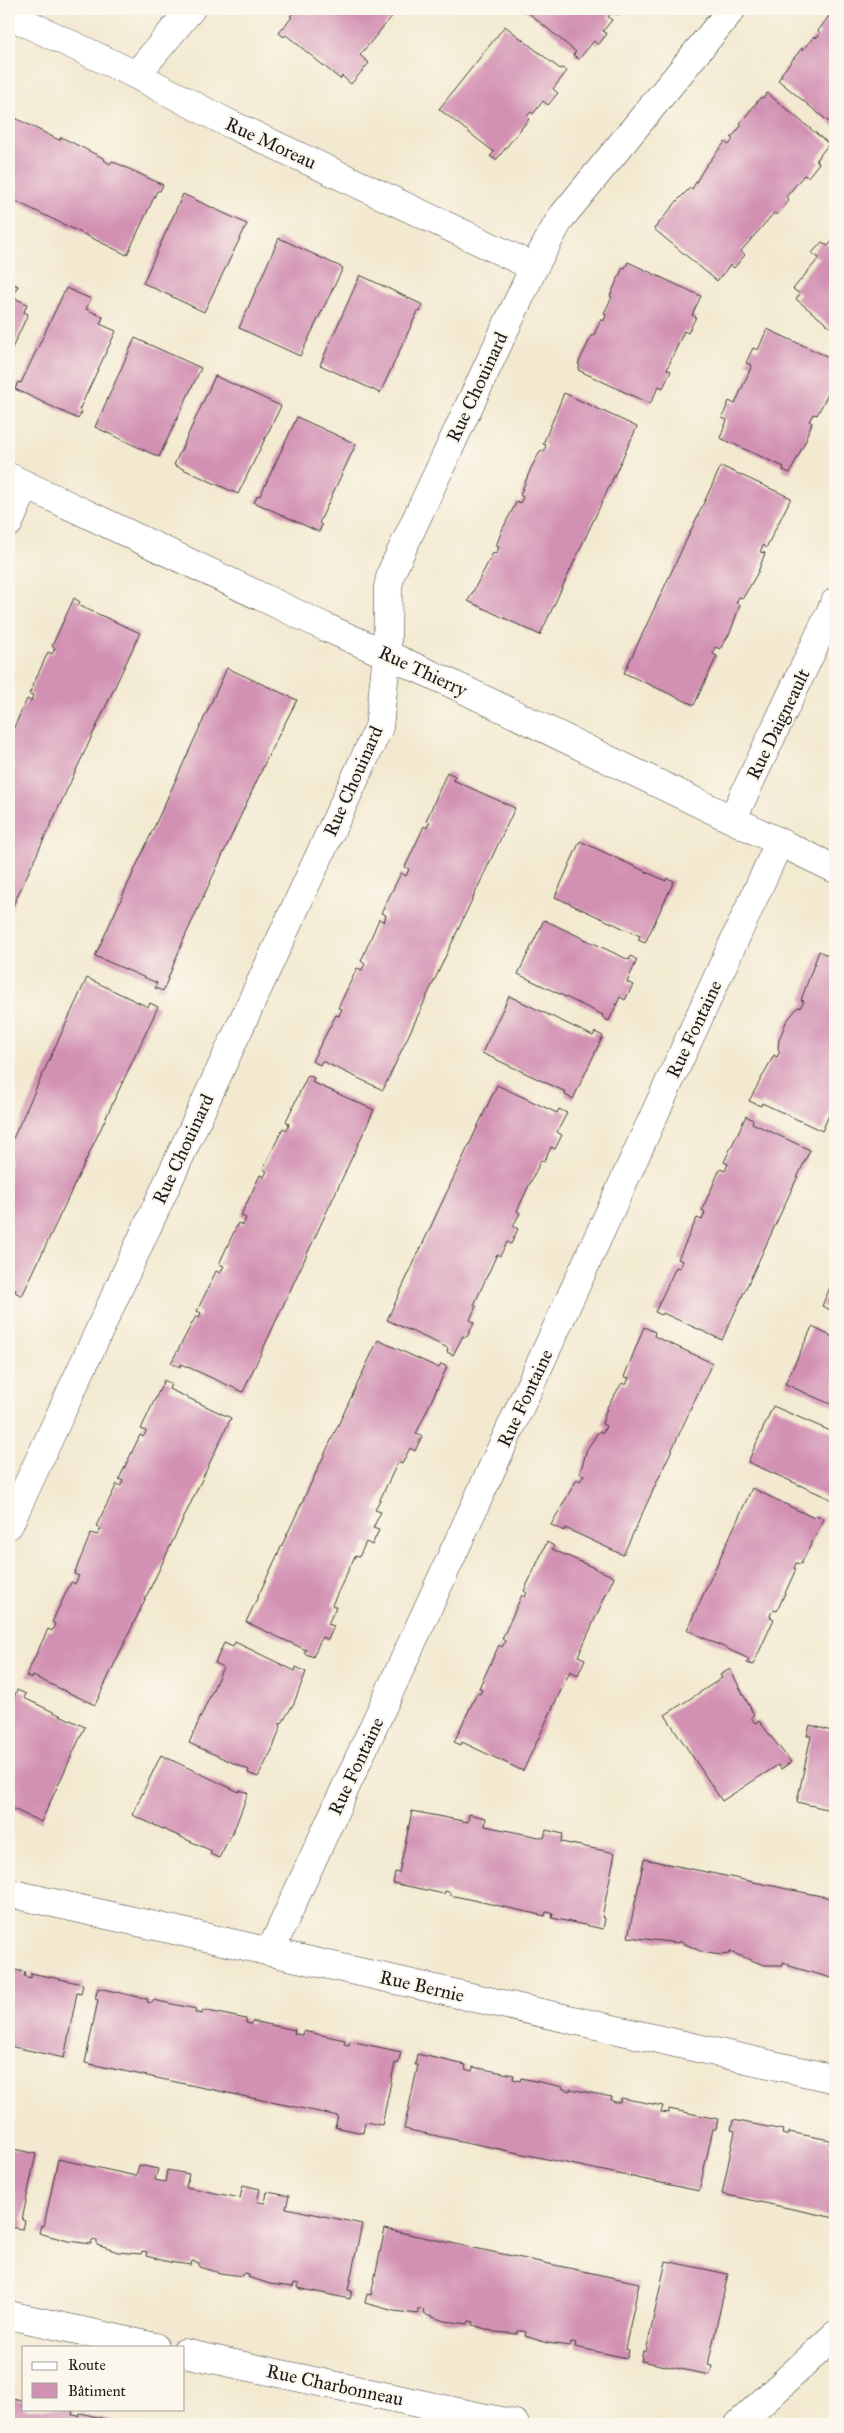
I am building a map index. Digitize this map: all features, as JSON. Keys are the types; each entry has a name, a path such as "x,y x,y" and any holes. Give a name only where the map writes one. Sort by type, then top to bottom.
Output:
{"street":[{"path":"136,74 191,9"},
{"name":"Rue Chouinard","path":"9,1525 380,727 387,654 388,587 391,573 534,267 560,218 732,9"},
{"name":"Rue Moreau","path":"9,15 136,74 224,121 534,267"},
{"path":"9,523 18,481"},
{"name":"Rue Thierry","path":"18,481 733,818 779,843 835,869"},
{"name":"Rue Daigneault","path":"733,818 835,602"},
{"name":"Rue Fontaine","path":"270,1952 779,843"},
{"name":"Rue Bernie","path":"9,1893 835,2079"},
{"path":"9,2315 150,2346"},
{"path":"739,2424 835,2335"},
{"name":"Rue Charbonneau","path":"185,2353 515,2424"}],"building":[{"path":"298,9 398,9 360,55 369,63 351,84 342,76 340,79 286,35 284,37 279,33 292,17 290,16"},
{"path":"526,9 623,9 618,15 613,11 608,17 612,20 603,31 607,34 598,45 594,41 579,59 573,55 576,52"},
{"path":"834,9 835,127 778,80 802,48 803,50 814,36 816,38 818,36 820,33 818,31"},
{"path":"505,26 560,69 562,68 567,71 553,89 558,93 548,105 543,101 533,114 531,112 526,117 529,119 496,160 490,156 494,152 439,109"},
{"path":"767,93 829,144 816,160 819,163 808,177 804,175 786,197 789,200 777,215 774,213 741,251 745,255 734,268 730,265 717,281 654,229 678,200 690,188 692,189 705,167 725,142 729,145 733,139 731,138 742,125 740,123 761,97 763,98"},
{"path":"9,115 57,139 60,140 61,137 105,159 110,164 112,161 163,185 160,191 157,191 127,255 9,198"},
{"path":"183,194 247,224 204,312 143,283"},
{"path":"279,238 343,268 300,356 239,328"},
{"path":"835,238 835,331 796,299 800,294 793,289 819,258 812,253 822,242 828,246"},
{"path":"628,262 701,296 692,315 696,317 688,333 684,331 667,369 671,371 663,388 659,386 650,404 578,370 580,365 578,364 592,335 594,335 601,319 604,321 606,314 604,313 612,297 610,296 623,267 625,268"},
{"path":"360,275 423,305 420,312 418,311 380,393 320,365"},
{"path":"9,282 18,286 12,297 27,304 24,312 28,314 9,355"},
{"path":"66,288 91,299 86,309 103,317 100,324 116,331 79,410 82,412 78,419 15,389 18,382 21,383"},
{"path":"767,329 835,360 835,381 817,415 813,414 809,421 812,423 807,438 790,473 783,470 784,467 720,438 727,420 722,418 729,401 735,404 752,365 746,363 753,348 758,350"},
{"path":"135,338 201,368 159,457 95,427"},
{"path":"215,376 281,406 238,494 174,465"},
{"path":"564,393 637,427 540,635 468,601 493,553 496,554 499,547 496,546 503,528 517,501 520,503 523,497 520,495 531,468 541,450 544,452 546,445 543,444"},
{"path":"297,417 356,444 319,523 322,525 319,532 254,502 258,495 260,496"},
{"path":"721,466 791,498 766,548 763,545 760,552 765,553 758,572 743,598 739,597 736,603 740,605 730,633 720,649 715,647 713,654 717,656 694,705 624,673"},
{"path":"74,598 80,602 78,605 140,633 9,914 9,749 12,741 9,738 27,699 31,701 33,695 29,694 48,652 52,654 55,648 52,646"},
{"path":"227,668 297,700 271,750 183,941 163,991 155,988 157,983 95,956"},
{"path":"447,772 455,776 453,780 515,808 383,1090 322,1061 320,1065 312,1061 336,1015 339,1016 342,1009 338,1008 357,968 362,970 365,964 361,961 379,919 384,922 386,915 381,913 401,873 406,876 409,869 405,867 424,826 427,828 430,822 426,821"},
{"path":"580,841 666,881 667,878 674,881 645,943 638,940 640,936 555,897"},
{"path":"544,920 629,960 631,956 637,960 627,982 633,985 625,1000 620,997 609,1021 602,1017 603,1015 518,974"},
{"path":"819,951 831,957 829,959 835,962 835,1102 822,1131 762,1103 761,1106 749,1101 774,1055 777,1057 780,1051 778,1049 779,1040 786,1022 798,1007 800,1008 804,1001 801,1000"},
{"path":"87,978 148,1007 150,1003 158,1007 22,1296 9,1285 9,1147"},
{"path":"509,996 593,1036 595,1032 603,1036 573,1099 565,1095 566,1092 482,1053"},
{"path":"308,1075 314,1078 312,1082 374,1110 243,1392 181,1364 180,1367 171,1363 196,1316 199,1318 201,1313 197,1311 216,1271 220,1273 224,1266 219,1264 238,1223 243,1225 246,1218 241,1215 260,1175 264,1177 267,1171 263,1169 283,1128 287,1130 289,1124 286,1121"},
{"path":"497,1085 557,1113 559,1109 567,1113 557,1132 562,1135 555,1149 551,1147 544,1162 541,1160 517,1211 520,1213 513,1226 518,1229 511,1244 507,1242 500,1256 497,1254 474,1305 476,1306 470,1320 474,1323 467,1337 463,1336 453,1355 447,1352 448,1348 387,1320"},
{"path":"746,1116 753,1120 752,1123 810,1150 722,1340 663,1313 662,1315 655,1312 676,1267 680,1268 683,1261 678,1259 697,1218 702,1220 705,1212 702,1210 720,1169 725,1171 728,1164 724,1162"},
{"path":"835,1276 835,1312 822,1306"},
{"path":"644,1327 655,1332 654,1336 712,1363 623,1555 565,1528 564,1531 551,1525 577,1479 580,1481 584,1475 580,1473 587,1449 599,1431 603,1433 606,1426 602,1424 607,1407 622,1383 626,1385 629,1378 624,1377"},
{"path":"812,1327 835,1338 835,1406 785,1384"},
{"path":"378,1340 439,1368 441,1364 447,1367 416,1434 422,1436 415,1451 410,1448 402,1464 398,1462 375,1510 381,1512 373,1528 379,1530 372,1545 366,1542 359,1557 355,1556 332,1605 336,1607 328,1624 334,1626 328,1640 322,1637 313,1657 304,1653 306,1650 246,1622"},
{"path":"164,1380 171,1384 169,1389 231,1418 95,1705 33,1676 32,1679 26,1676 48,1629 52,1631 55,1624 52,1622 71,1582 75,1584 79,1576 74,1574 91,1533 97,1535 101,1529 96,1526 117,1484 121,1486 123,1481 119,1479 140,1435 143,1437 145,1434 146,1431 141,1429"},
{"path":"773,1406 835,1433 835,1501 748,1462"},
{"path":"752,1488 814,1518 816,1515 824,1519 801,1564 796,1563 794,1569 796,1569 777,1611 774,1610 771,1613 770,1617 774,1619 753,1665 747,1663 749,1659 687,1630"},
{"path":"547,1542 554,1546 552,1549 614,1577 578,1656 585,1659 578,1675 570,1671 523,1771 462,1742 461,1745 454,1742 477,1693 480,1694 482,1690 479,1688 499,1645 502,1647 504,1644 505,1641 502,1639 522,1595 525,1597 527,1593 524,1591"},
{"path":"235,1642 295,1671 296,1667 306,1672 294,1703 282,1723 279,1724 281,1726 273,1748 258,1777 248,1773 249,1770 189,1743 223,1667 215,1663 224,1643 233,1647"},
{"path":"730,1669 754,1715 751,1717 755,1723 759,1721 791,1762 781,1769 778,1765 722,1801 665,1715 722,1678 720,1675"},
{"path":"17,1690 26,1694 24,1698 85,1727 41,1822 9,1807 9,1710"},
{"path":"810,1725 835,1732 835,1811 797,1802 811,1736 807,1736"},
{"path":"161,1755 239,1792 240,1790 248,1793 236,1825 219,1858 210,1854 212,1851 132,1815"},
{"path":"412,1811 468,1822 469,1814 486,1818 485,1826 544,1838 546,1830 563,1834 561,1842 615,1853 602,1917 605,1918 603,1929 552,1918 553,1913 546,1912 545,1916 450,1895 450,1892 445,1891 444,1894 393,1883 395,1872 399,1873"},
{"path":"644,1859 835,1899 835,1979 789,1966 789,1964 783,1962 783,1965 764,1965 730,1952 729,1954 720,1955 702,1952 679,1941 679,1943 628,1937"},
{"path":"9,1969 25,1972 24,1976 31,1978 31,1973 83,1984 81,1994 77,1993 64,2058 9,2046"},
{"path":"98,1988 148,1999 147,2002 152,2003 153,2000 196,2009 195,2013 202,2014 203,2010 246,2019 246,2023 251,2024 252,2021 295,2030 294,2034 302,2035 303,2031 345,2040 344,2044 349,2045 350,2041 401,2052 398,2064 395,2063 382,2125 365,2122 363,2133 335,2127 338,2116 85,2063 98,2000 95,1999"},
{"path":"417,2054 466,2065 465,2069 472,2071 473,2067 514,2075 513,2079 520,2081 521,2078 563,2087 563,2089 570,2091 570,2089 612,2097 611,2100 615,2102 620,2102 621,2098 663,2106 661,2112 669,2113 669,2109 718,2119 716,2129 713,2129 699,2191 404,2129 418,2065 415,2065"},
{"path":"733,2120 783,2130 782,2134 785,2135 789,2135 789,2132 830,2140 829,2144 835,2145 835,2218 722,2194 735,2131 731,2130"},
{"path":"9,2148 36,2154 22,2220 25,2221 23,2229 9,2227"},
{"path":"58,2159 136,2176 139,2165 158,2169 155,2180 165,2182 167,2170 189,2174 186,2187 240,2198 243,2185 260,2189 257,2202 265,2203 267,2192 289,2196 286,2208 362,2224 348,2290 352,2291 350,2299 298,2288 299,2284 294,2283 293,2287 270,2284 248,2277 249,2274 244,2273 243,2276 220,2273 199,2267 199,2263 192,2261 191,2265 169,2262 146,2256 147,2252 142,2251 141,2254 118,2252 97,2245 97,2241 92,2240 91,2244 68,2241 39,2233 41,2225 44,2226"},
{"path":"385,2229 639,2283 625,2349 629,2350 627,2358 575,2347 576,2343 573,2342 571,2342 570,2346 547,2343 525,2336 526,2332 523,2331 518,2331 517,2334 495,2332 473,2325 474,2322 469,2321 468,2324 445,2321 423,2314 424,2310 418,2309 418,2314 394,2311 365,2303 367,2294 371,2295"},
{"path":"666,2261 728,2274 708,2365 712,2366 710,2375 641,2361 643,2351 646,2352"},
{"path":"9,2398 22,2401 22,2410 68,2410 73,2411 72,2415 79,2416 80,2413 127,2424 9,2424"}]}
